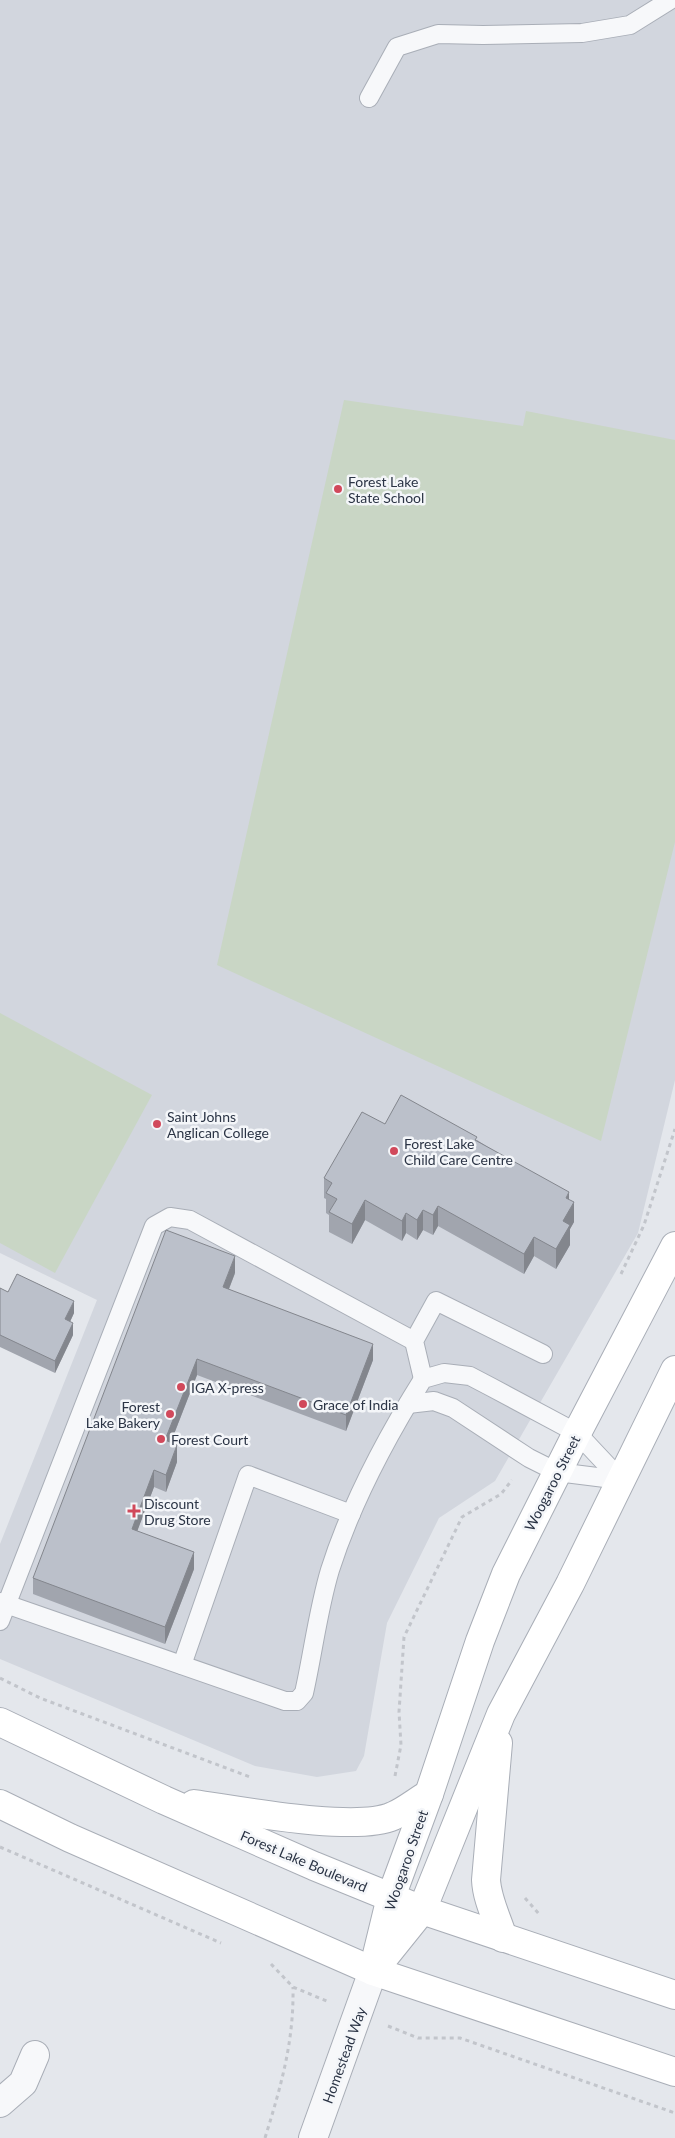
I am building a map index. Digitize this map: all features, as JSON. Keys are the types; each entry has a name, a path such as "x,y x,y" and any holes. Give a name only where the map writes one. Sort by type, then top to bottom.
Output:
{"main road":[{"name":"Woogaroo Street","path":"373,1971 390,1897 429,1794 480,1641 506,1574 675,1246"},
{"name":"Woogaroo Street","path":"373,1971 422,1910 501,1714 570,1584 675,1370"},
{"path":"501,1714 486,1880 487,1895 503,1938"},
{"name":"Forest Lake Boulevard","path":"0,1722 164,1800 314,1866 422,1910 675,1994"},
{"path":"164,1800 288,1817 369,1821 392,1817 429,1794"},
{"path":"0,1804 70,1838 373,1971 675,2072"}],"street":[{"name":"Homestead Way","path":"313,2138 373,1971"},
{"path":"0,2103 23,2083 35,2055"}],"lane":[{"path":"369,98 397,47 438,34 483,36 582,32 630,26 670,0"},
{"path":"0,1621 4,1603 154,1226 170,1217 190,1220 414,1341"},
{"path":"4,1603 285,1701 297,1701 304,1693 330,1571 350,1514 423,1379 414,1341 436,1301 543,1354"},
{"path":"423,1379 444,1374 470,1376 577,1433 621,1480"},
{"path":"408,1404 434,1401 453,1408 529,1458 557,1472 621,1480"},
{"path":"182,1665 248,1474 350,1514"}],"path":[{"path":"0,1678 40,1698 238,1775 256,1779"},
{"path":"265,2138 285,2074 293,2019 293,1988"}],"shaded area":[{"name":"Forest Lake State School","path":"0,0 675,0 675,1080 638,1233 495,1481 439,1518 387,1623 364,1756 356,1771 317,1777 255,1766 0,1659 0,1544 97,1300 0,1253"}],"green space":[{"path":"344,400 523,426 526,411 675,440 675,842 601,1141 217,965"},
{"path":"0,1013 152,1095 55,1273 0,1243"}],"building":[{"path":"401,1095 477,1137 475,1140 569,1192 566,1198 574,1202 563,1221 570,1225 556,1249 534,1237 524,1254 438,1206 433,1215 423,1210 417,1220 406,1213 402,1221 365,1200 352,1224 329,1212 337,1199 326,1193 332,1183 324,1178 362,1112 385,1124"},
{"path":"166,1230 235,1256 223,1287 373,1344 346,1415 197,1359 165,1440 177,1445 166,1475 154,1470 132,1529 194,1552 165,1627 33,1578"},
{"path":"17,1274 74,1301 65,1319 73,1323 55,1361 0,1335 0,1288 8,1292"}],"place":[{"name":"Forest Lake State School","path":"338,489"},
{"name":"Saint Johns Anglican College","path":"157,1124"},
{"name":"Forest Lake Child Care Centre","path":"394,1151"},
{"name":"IGA X-press","path":"181,1387"},
{"name":"Grace of India","path":"303,1404"},
{"name":"Forest Lake Bakery","path":"170,1414"},
{"name":"Forest Court","path":"161,1439"},
{"name":"Discount Drug Store","path":"134,1511"}]}
